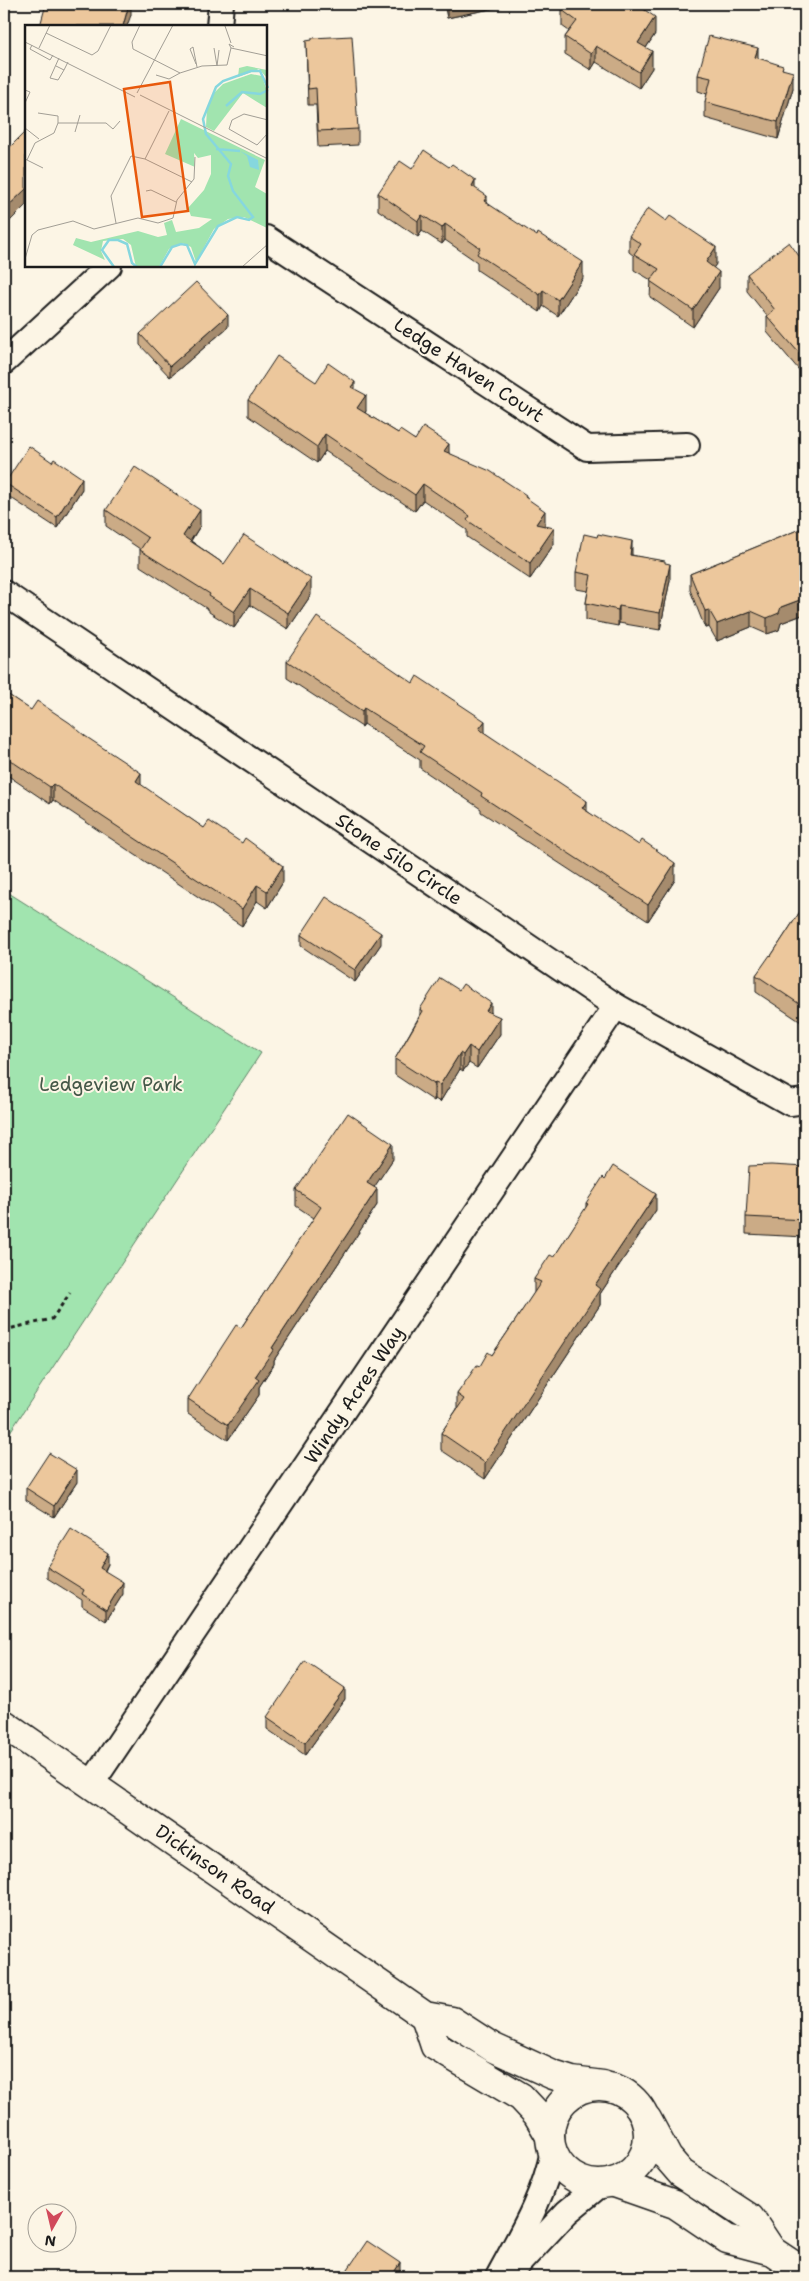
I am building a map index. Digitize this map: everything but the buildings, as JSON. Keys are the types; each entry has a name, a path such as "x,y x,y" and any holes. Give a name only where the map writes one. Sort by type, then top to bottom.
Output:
{"street":[{"path":"219,25 221,4"},
{"name":"Ledge Haven Court","path":"268,239 588,448 687,445"},
{"path":"4,362 107,268"},
{"name":"Stone Silo Circle","path":"4,593 616,1006 790,1103 805,1100"},
{"name":"Windy Acres Way","path":"92,1784 616,1006"},
{"name":"Dickinson Road","path":"4,1724 425,2016 452,2021 492,2047 553,2075 572,2081 603,2086"},
{"path":"425,2016 436,2046 521,2097 537,2114 560,2165 572,2176 586,2182 607,2183 675,2204 727,2239 772,2250"},
{"path":"498,2277 535,2209 549,2170 552,2120 556,2112 571,2094 586,2087 603,2086 619,2090 633,2099 668,2158 681,2173 750,2218 772,2250 805,2273"},
{"path":"506,2277 567,2212 607,2183 626,2176 637,2167 644,2154 648,2140 648,2126 643,2113"}],"path":[{"path":"4,1330 52,1319 70,1293"}],"green space":[{"name":"Ledgeview Park","path":"4,890 261,1053 4,1441"}]}
